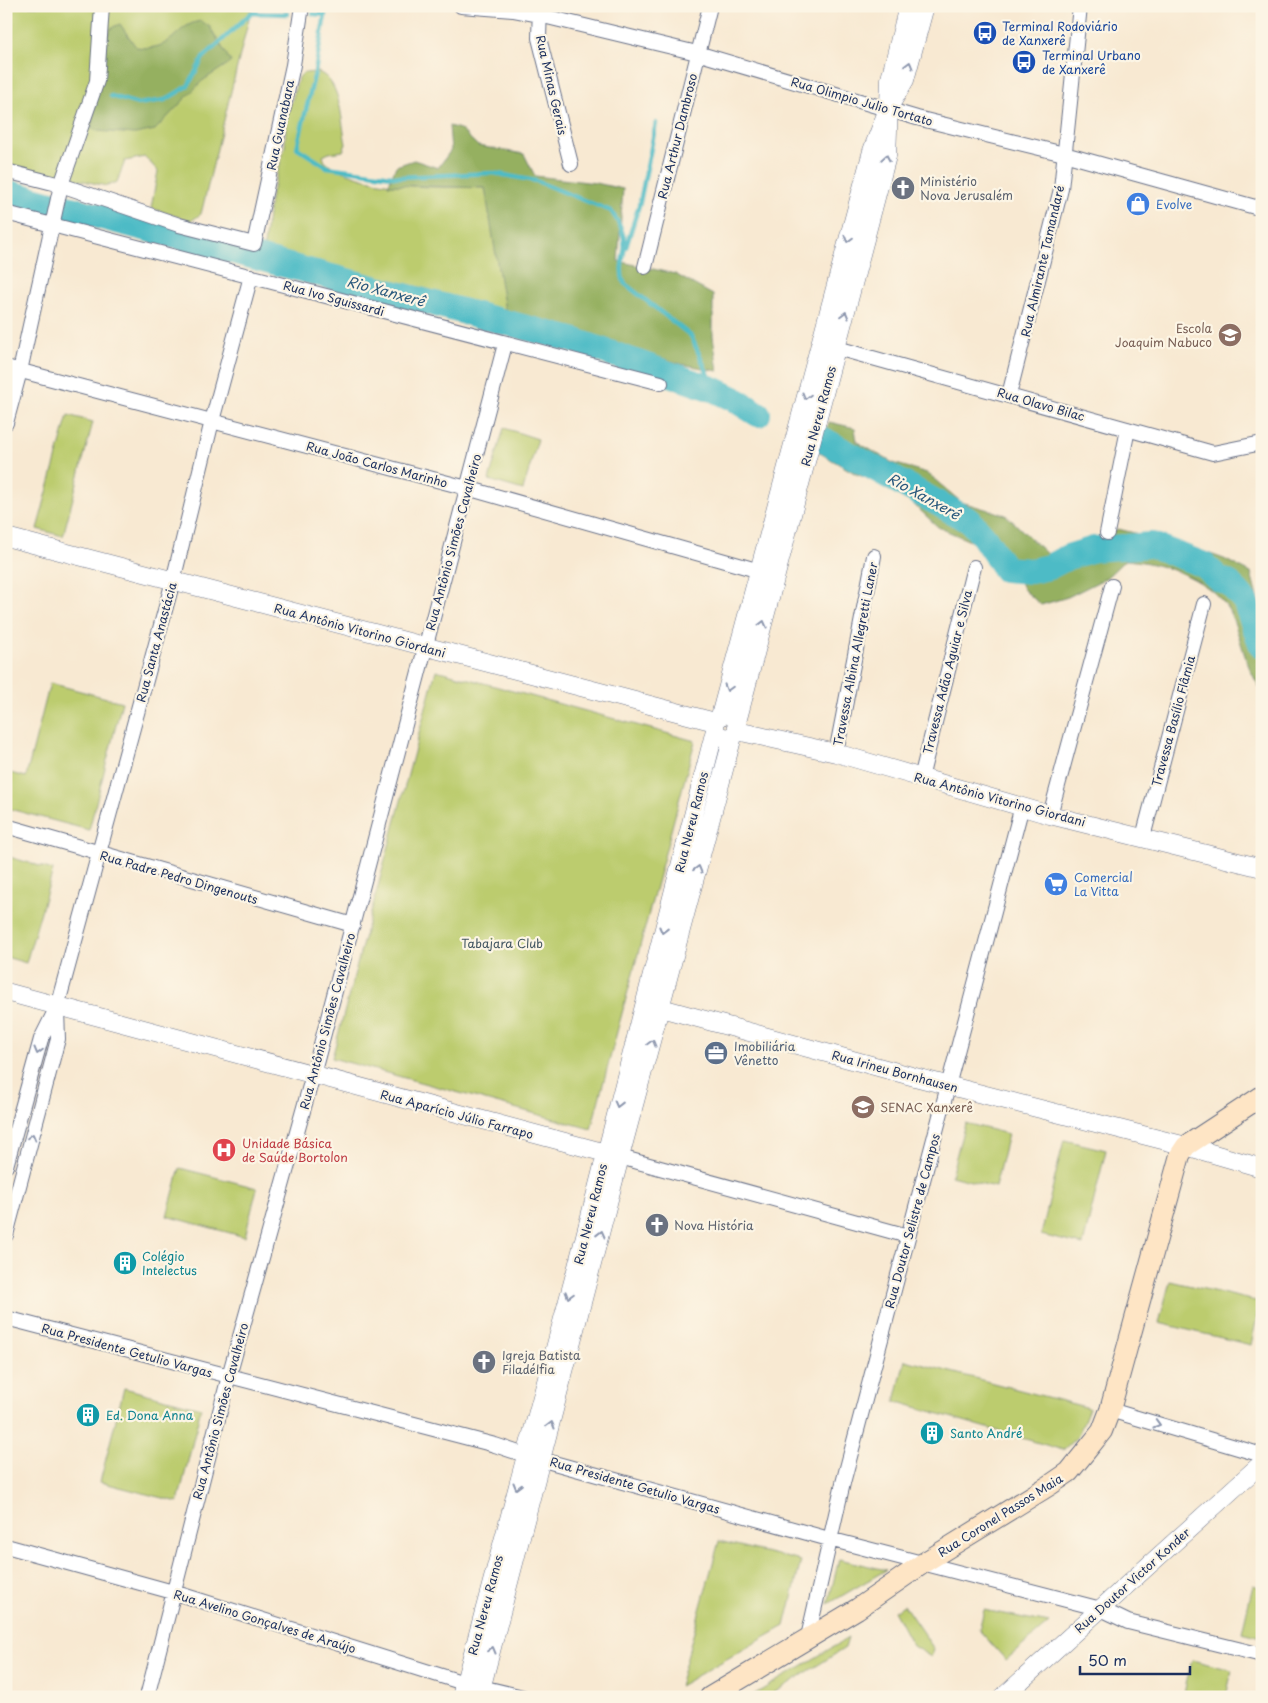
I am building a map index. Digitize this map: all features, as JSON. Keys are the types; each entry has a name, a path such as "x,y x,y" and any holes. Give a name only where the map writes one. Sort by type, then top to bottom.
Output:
{"main road":[{"path":"1186,1146 1262,1096"},
{"name":"Rua Coronel Passos Maia","path":"710,1697 808,1637 857,1610 925,1562 1069,1472 1102,1431 1110,1410 1180,1155 1186,1146"}],"street":[{"path":"6,423 20,371 61,186 97,81 102,6"},
{"name":"Rua Guanabara","path":"61,186 180,225 254,244 293,65 302,6"},
{"name":"Rua Olimpio Julio Tortato","path":"460,6 539,10 990,137 1064,154 1255,207 1262,205"},
{"name":"Rua Arthur Dambroso","path":"645,266 710,6"},
{"name":"Rua Almirante Tamandaré","path":"1010,396 1060,189 1080,6"},
{"name":"Rua Minas Gerais","path":"539,10 539,38 571,164"},
{"name":"Rua Nereu Ramos","path":"463,1690 525,1455 557,1366 585,1265 612,1155 623,1082 688,909 736,730 746,656 767,573 864,211 887,156 888,109 905,80 915,11"},
{"path":"6,171 61,186"},
{"name":"Rua Ivo Sguissardi","path":"6,213 54,220 252,276 505,344 661,383"},
{"name":"Rua Santa Anastácia","path":"8,1160 41,1039 57,1007 173,580 212,421 252,276"},
{"name":"Rua Antônio Simões Cavalheiro","path":"147,1697 229,1376 313,1075 505,344"},
{"name":"Rua Olavo Bilac","path":"828,346 1214,453 1262,443"},
{"name":"Rua João Carlos Marinho","path":"6,367 468,488 767,573"},
{"path":"1107,533 1128,429"},
{"name":"Rua Antônio Vitorino Giordani","path":"6,537 716,723 723,714 731,715 736,730 836,753 1050,815 1262,868"},
{"name":"Travessa Albina Allegretti Laner","path":"836,753 874,556"},
{"name":"Travessa Adão Aguiar e Silva","path":"921,778 974,567"},
{"path":"1050,815 1112,586"},
{"name":"Travessa Basílio Flâmia","path":"1143,837 1204,604"},
{"name":"Rua Nereu Ramos","path":"612,1155 640,1086 670,904 716,723 746,656"},
{"name":"Rua Doutor Selistre de Campos","path":"808,1637 829,1539 1022,806"},
{"path":"693,814 711,820"},
{"name":"Rua Padre Pedro Dingenouts","path":"6,826 98,854 353,925"},
{"path":"670,904 688,909"},
{"name":"Rua Aparício Júlio Farrapo","path":"6,992 908,1236"},
{"name":"Rua Irineu Bornhausen","path":"653,1005 949,1085 1186,1146 1262,1168"},
{"name":"Rua Santa Anastácia","path":"7,1229 58,1039 57,1007"},
{"path":"623,1082 640,1086"},
{"path":"26,1092 43,1097"},
{"path":"8,1160 26,1160"},
{"name":"Rua Presidente Getulio Vargas","path":"6,1318 495,1445 829,1539 925,1562 1101,1609 1128,1622 1262,1655"},
{"name":"Rua Nereu Ramos","path":"480,1692 542,1459 557,1366"},
{"path":"1110,1410 1262,1455"},
{"name":"Rua Doutor Victor Konder","path":"1003,1697 1262,1463"},
{"path":"502,1543 518,1550"},
{"name":"Rua Avelino Gonçalves de Araújo","path":"6,1546 173,1592 463,1690 523,1697"},
{"path":"483,1614 500,1619"}],"green space":[{"path":"6,6 252,6 201,214 191,221 151,208 158,171 145,157 125,161 117,182 107,186 6,164"},
{"path":"201,21 210,27 231,62 202,81 155,130 135,134 97,131 91,128 106,39 111,28 120,24 136,47 149,48 159,46 185,28"},
{"path":"318,72 332,84 336,93 346,144 343,151 323,156 325,162 344,172 384,183 405,186 491,188 505,311 388,279 348,271 293,264 272,258 263,253 270,199 285,147 286,121 298,79 303,73"},
{"path":"449,126 460,129 478,146 524,154 535,176 596,183 623,189 618,261 675,274 713,295 713,336 718,371 681,364 505,311 485,188 388,185 396,166 414,160 438,168 451,150"},
{"path":"68,415 93,422 63,536 37,529"},
{"path":"829,422 855,428 857,442 893,463 927,473 961,502 1006,515 1047,554 1095,540 1118,529 1188,546 1224,559 1251,573 1262,618 1262,691 1247,663 1232,617 1225,604 1201,583 1171,569 1125,560 1106,578 1068,597 1041,605 1023,589 1011,559 938,527 893,485 858,475 820,453"},
{"path":"504,428 538,439 523,490 489,480"},
{"name":"Tabajara Club","path":"436,670 695,741 591,1129 332,1058"},
{"path":"50,683 122,702 89,830 6,808 6,772 26,777"},
{"path":"6,856 53,870 26,963 6,957"},
{"path":"965,1123 1008,1134 995,1187 951,1176"},
{"path":"1064,1140 1106,1150 1083,1245 1041,1235"},
{"path":"180,1168 257,1188 245,1237 167,1216"},
{"path":"1170,1281 1260,1302 1251,1345 1159,1323"},
{"path":"905,1360 1089,1408 1078,1436 1063,1450 895,1401"},
{"path":"124,1388 201,1408 178,1502 100,1482"},
{"path":"719,1541 801,1561 785,1626 679,1686"},
{"path":"839,1559 886,1570 828,1604"},
{"path":"1253,1585 1262,1588 1262,1637 1242,1632"},
{"path":"904,1605 934,1649 931,1657 913,1646 894,1611"},
{"path":"984,1610 1049,1623 1006,1660 979,1630"},
{"path":"848,1638 845,1648 772,1694 774,1697 750,1697"},
{"path":"1192,1660 1232,1670 1226,1697 1183,1697"}],"waterway":[{"path":"111,96 138,104 165,100 188,86 203,58 251,13 288,14"},
{"path":"313,14 325,15 315,72 297,148 327,167 399,177 493,173 536,181 611,211 619,225 625,246 622,264 624,283 691,336 715,390"},
{"path":"626,247 640,202 656,123"},
{"name":"Rio Xanxerê","path":"6,192 573,340 715,390 758,414"},
{"name":"Rio Xanxerê","path":"818,437 970,521 984,537 1005,569 1031,571 1049,567 1068,557 1094,549 1152,545 1204,565 1218,578 1230,584 1245,601 1262,646"}],"place":[{"name":"Terminal Rodoviário de Xanxerê","path":"985,33"},
{"name":"Terminal Urbano de Xanxerê","path":"1024,62"},
{"name":"Ministério Nova Jerusalém","path":"903,188"},
{"name":"Evolve","path":"1138,204"},
{"name":"Escola Joaquim Nabuco","path":"1230,335"},
{"name":"Comercial La Vitta","path":"1056,884"},
{"name":"Imobiliária Vênetto","path":"716,1053"},
{"name":"SENAC Xanxerê","path":"863,1107"},
{"name":"Unidade Básica de Saúde Bortolon","path":"224,1150"},
{"name":"Nova História","path":"657,1225"},
{"name":"Colégio Intelectus","path":"125,1263"},
{"name":"Igreja Batista Filadélfia","path":"484,1362"},
{"name":"Ed. Dona Anna","path":"88,1415"},
{"name":"Santo André","path":"932,1433"}]}
